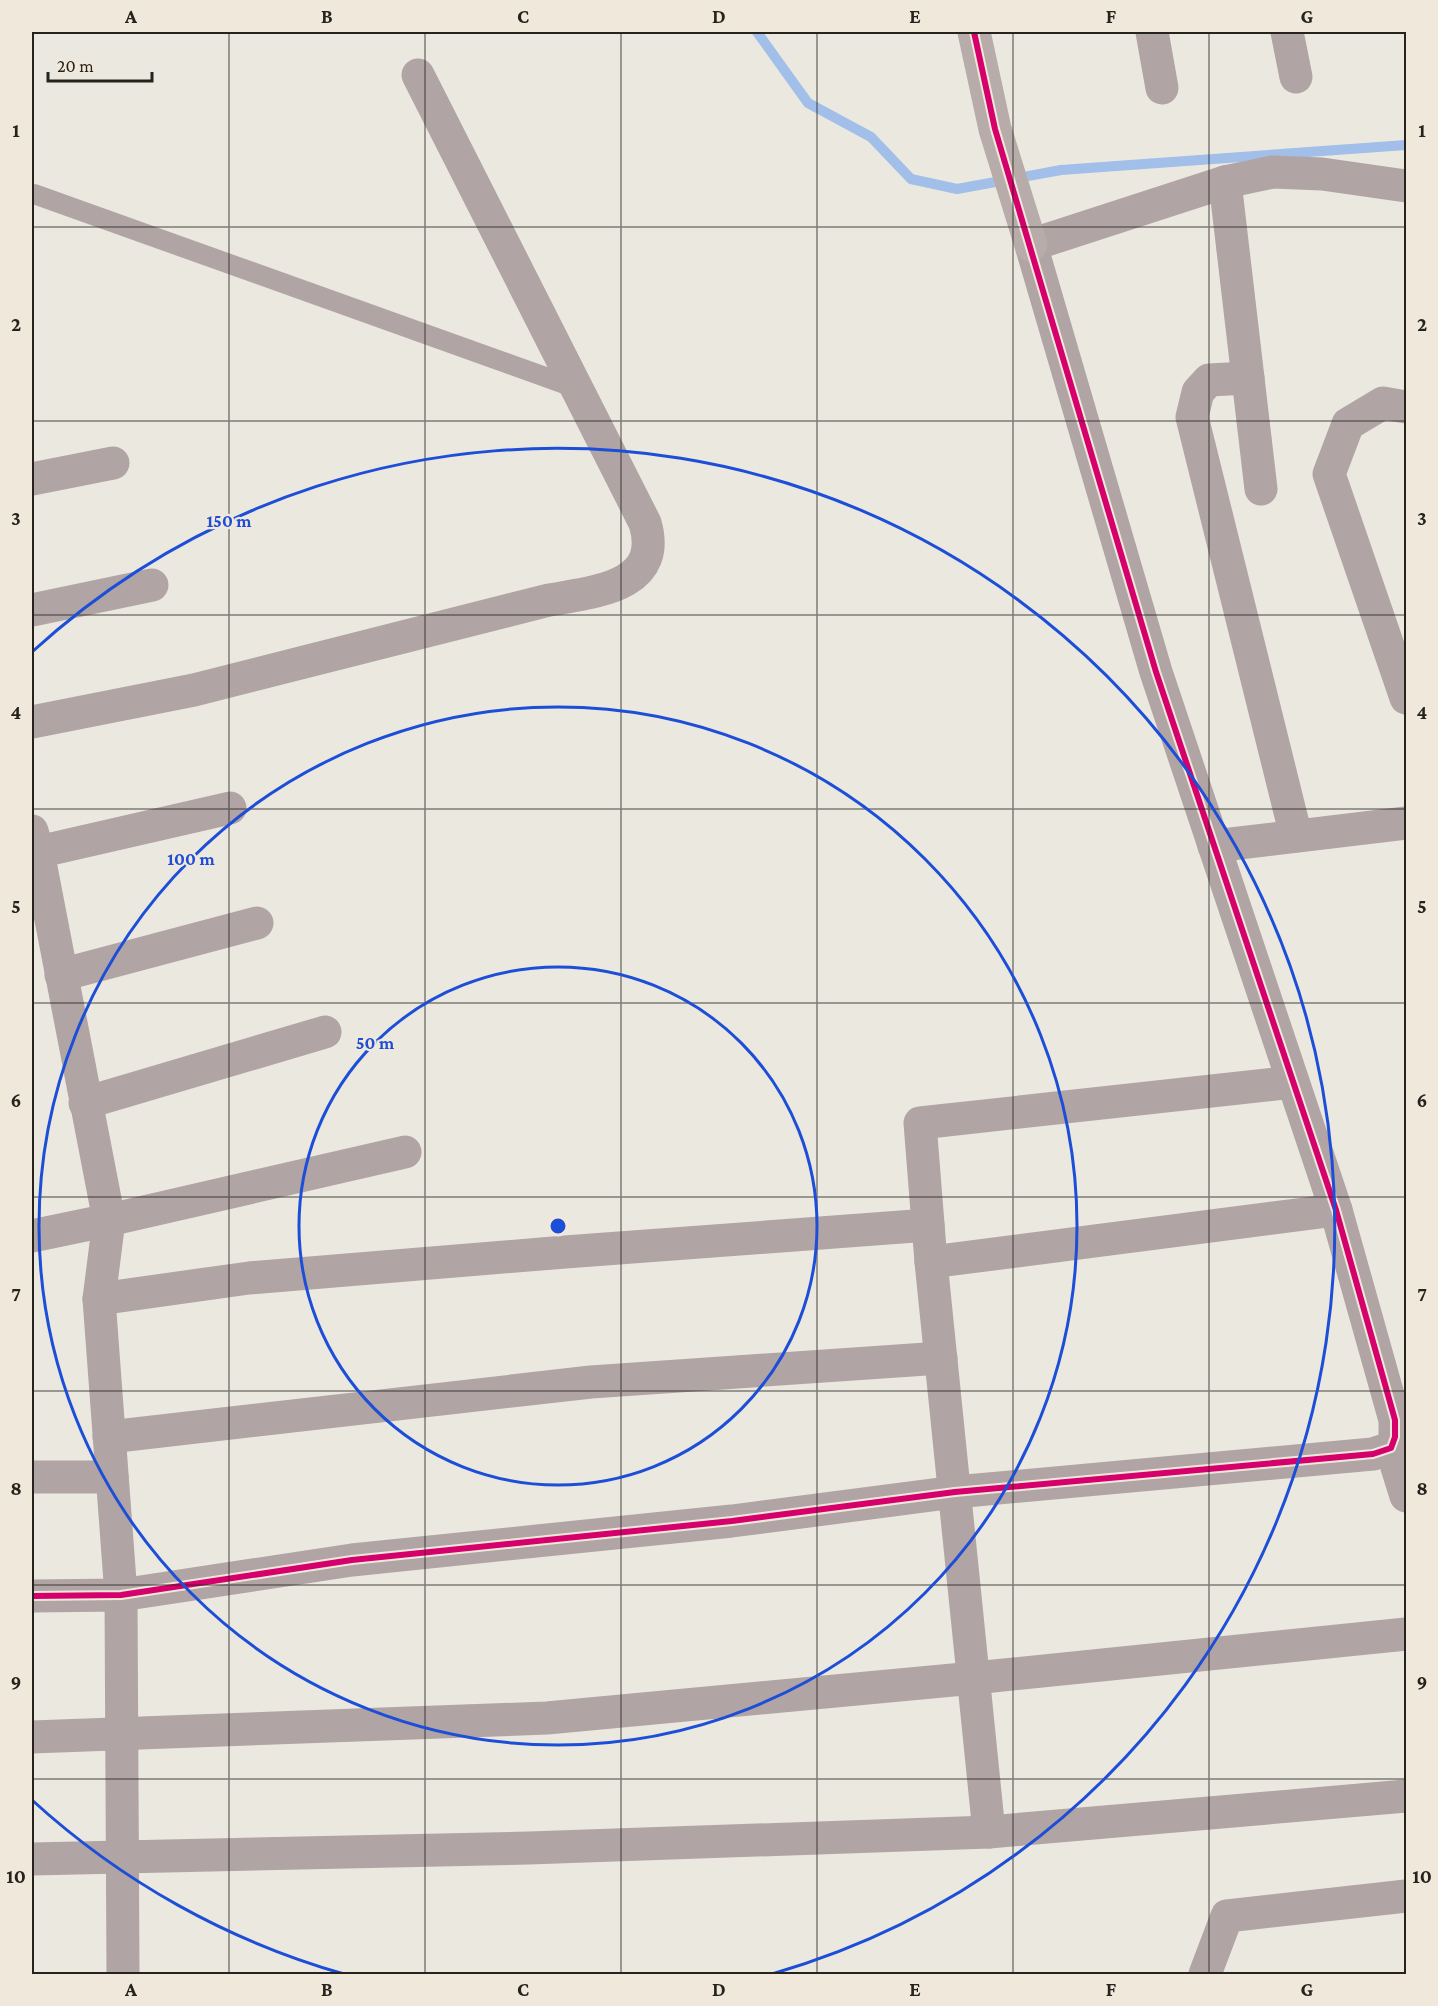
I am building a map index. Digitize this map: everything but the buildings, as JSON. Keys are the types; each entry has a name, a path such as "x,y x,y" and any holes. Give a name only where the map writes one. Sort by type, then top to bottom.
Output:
{"street":[{"path":"974,32 995,129 1155,672 1336,1210 1395,1420 1395,1437 1391,1448 1407,1496"},
{"path":"1152,32 1162,88"},
{"path":"1287,32 1296,76"},
{"path":"32,722 194,690 549,600 601,591 627,580 642,566 647,555 649,538 645,523 418,75"},
{"path":"1030,245 1225,183 1273,172 1322,174 1407,186"},
{"path":"1225,183 1261,489"},
{"path":"1248,378 1209,380 1198,392 1192,417 1296,836"},
{"path":"1407,406 1383,403 1348,424 1329,474 1407,698"},
{"path":"32,479 112,463"},
{"path":"32,610 152,585"},
{"path":"123,1974 121,1595 99,1299 109,1220 34,842 231,808"},
{"path":"1214,846 1407,823"},
{"path":"62,975 257,923"},
{"path":"85,1103 325,1032"},
{"path":"989,1832 931,1262 920,1123 1293,1082"},
{"path":"32,1236 405,1152"},
{"path":"931,1262 1336,1210"},
{"path":"99,1299 261,1277 928,1225"},
{"path":"109,1437 591,1382 941,1358"},
{"path":"32,1596 121,1595 352,1560 732,1521 955,1492 1373,1454 1391,1448"},
{"path":"32,1477 112,1477"},
{"path":"32,1737 547,1718 1407,1634"},
{"path":"32,1859 529,1848 989,1832 1407,1796"},
{"path":"1205,1974 1227,1916 1407,1896"}],"lane":[{"path":"34,194 576,388"}],"waterway":[{"path":"757,32 808,103 871,137 911,179 957,189 1061,170 1406,145"}],"cycle path":[{"path":"32,1596 121,1595 352,1560 732,1521 955,1492 1373,1454 1391,1448 1395,1437 1395,1420 1336,1210 1156,672 995,129 974,32"}]}
